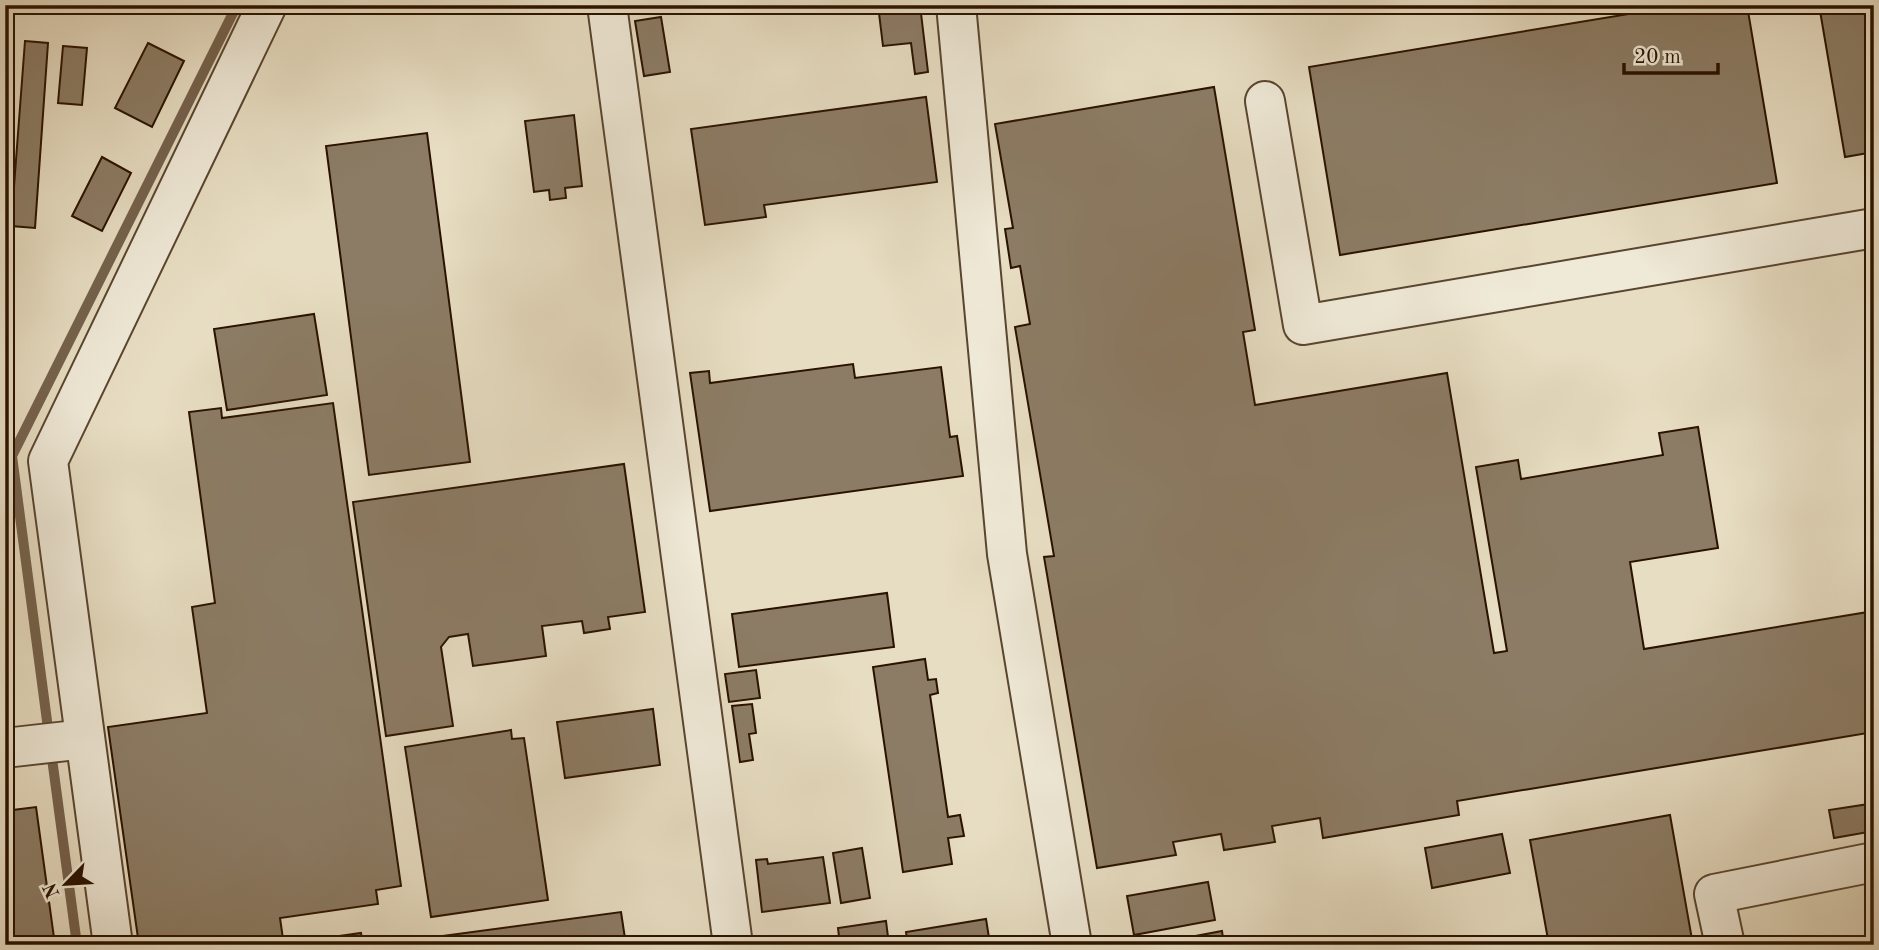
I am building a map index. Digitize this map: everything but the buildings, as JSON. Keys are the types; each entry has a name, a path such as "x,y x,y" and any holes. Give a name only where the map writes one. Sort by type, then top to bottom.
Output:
{"street":[{"path":"113,945 47,743 48,461 267,5"},
{"path":"607,5 733,945"},
{"path":"956,5 1007,554 1072,945"},
{"path":"1265,100 1303,325 1874,228"},
{"path":"1725,945 1714,894 1874,862"}],"waterway":[{"path":"49,736 12,456 237,5"},
{"path":"51,751 77,945"}]}
